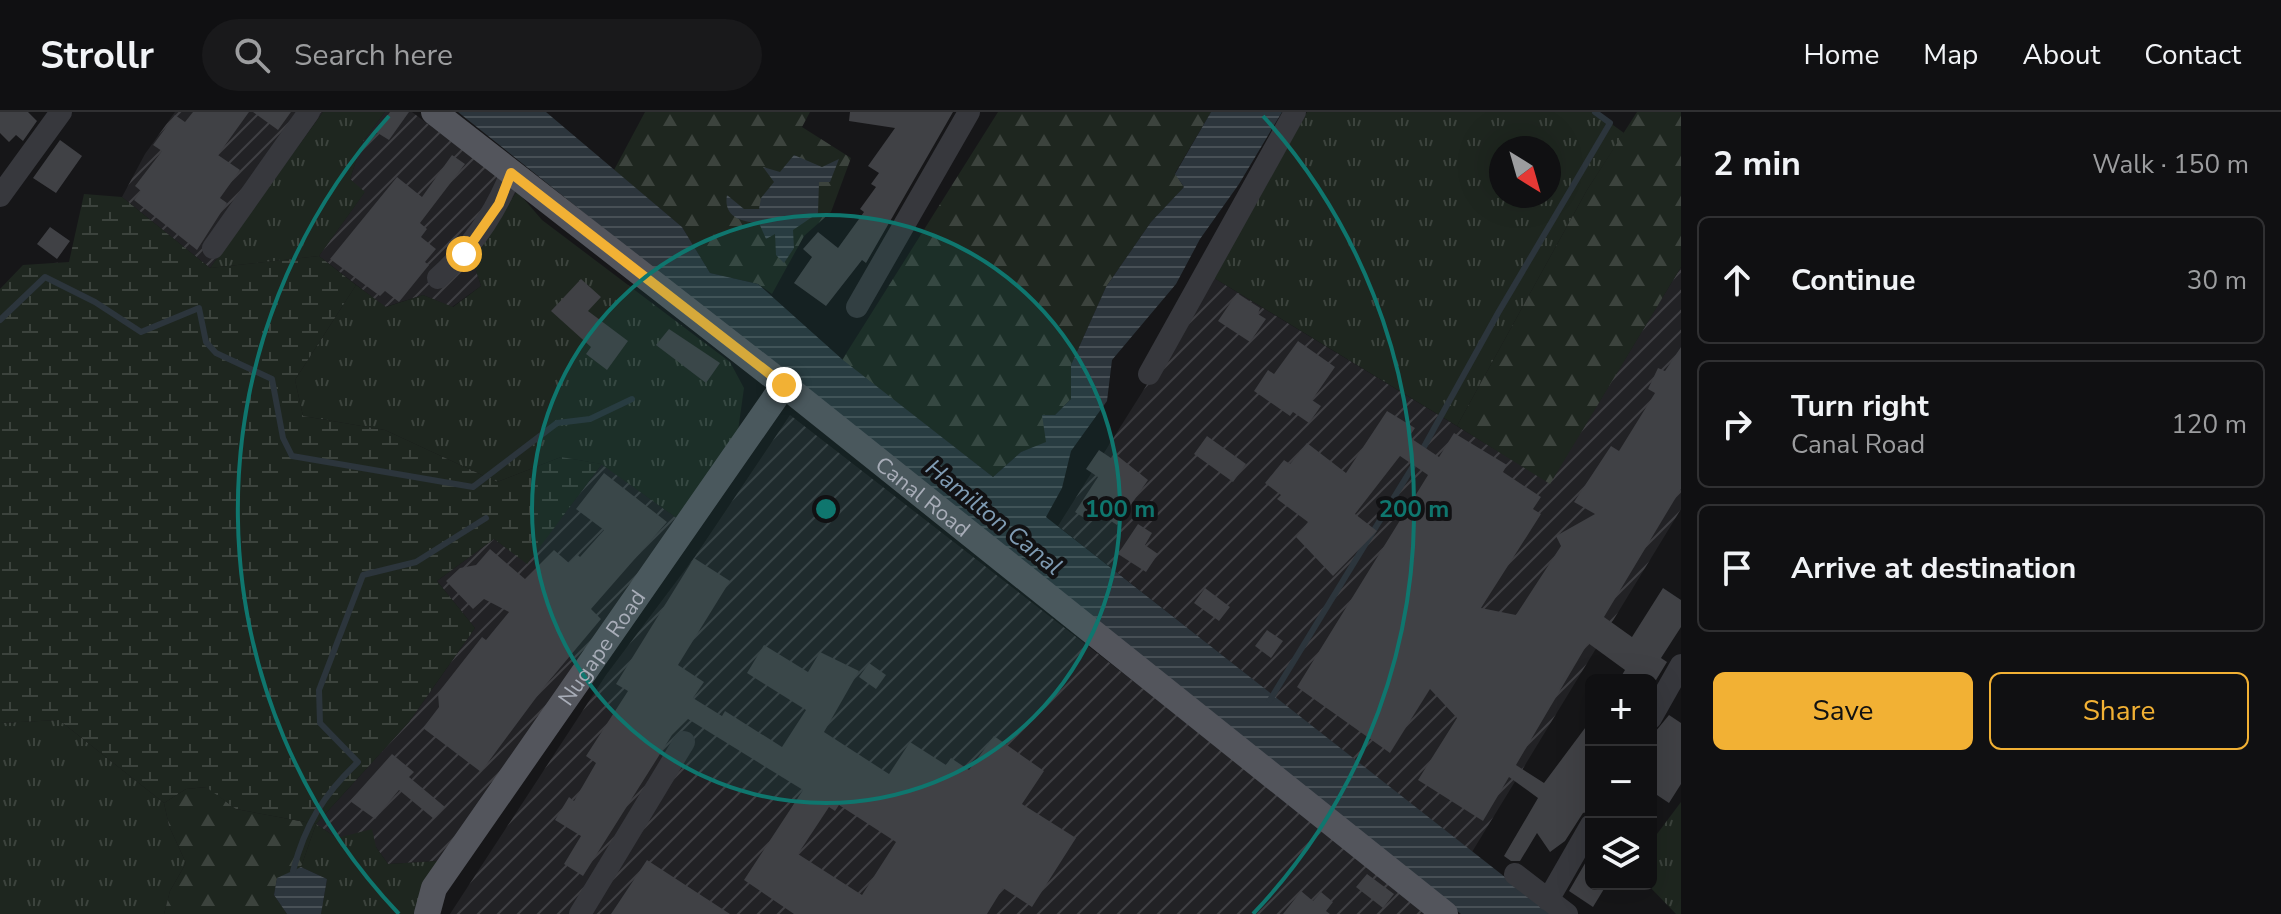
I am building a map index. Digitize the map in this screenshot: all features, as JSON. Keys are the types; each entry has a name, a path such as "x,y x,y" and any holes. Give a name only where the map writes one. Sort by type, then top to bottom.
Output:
{"main road":[{"name":"Canal Road","path":"434,112 784,385 1445,914"},
{"name":"Nugape Road","path":"427,914 434,888 784,385"}],"street":[{"path":"0,196 61,112"},
{"path":"213,248 309,112"},
{"path":"857,307 969,112"},
{"path":"1149,374 1295,112"},
{"path":"438,278 464,254 499,204 511,173"},
{"path":"1657,707 1681,665"},
{"path":"580,914 684,742"},
{"path":"1548,900 1585,835"},
{"path":"1515,874 1567,914"}],"shaded area":[{"path":"175,112 323,112 210,268 122,197 145,154"},
{"path":"385,112 412,112 517,191 473,260 481,286 452,307 423,295 385,307 319,256 364,193 350,179 362,143"},
{"path":"1681,267 1681,509 1472,852 1058,526 1214,278 1550,483"},
{"path":"790,415 1431,914 450,914 606,675 694,558"},
{"path":"602,464 678,519 438,861 388,864 376,847 337,838 316,824 409,722 475,628 437,581 494,539 527,563"}],"green space":[{"path":"323,112 385,112 362,143 350,179 365,192 319,256 210,268"},
{"path":"645,112 810,112 802,127 851,158 831,212 804,236 772,294 758,284 710,273 682,227 614,170"},
{"path":"998,112 1211,112 1175,173 1184,187 1151,222 1106,287 1071,365 1071,399 1055,415 1046,443 1021,452 993,477 842,360"},
{"path":"1307,112 1595,112 1624,133 1587,190 1457,426 1214,278"},
{"path":"1637,112 1681,112 1681,267 1550,484 1457,426 1587,190"},
{"path":"517,191 542,220 730,362 744,388 737,438 678,519 601,464 561,457 497,482 385,430 303,416 295,380 356,285 386,307 423,295 453,307 481,286 473,261"},
{"path":"84,194 122,197 210,268 319,256 356,285 295,380 303,416 385,430 497,482 561,457 602,464 527,564 494,539 437,581 475,628 409,722 316,824 236,809 206,787 186,789 164,803 59,720 0,723 0,289 23,265 69,262"},
{"path":"59,720 164,803 169,826 186,863 170,891 164,914 0,914 0,723"},
{"path":"207,787 236,809 316,824 301,867 277,879 274,895 287,914 164,914 170,891 186,863 169,826 164,803 186,789"},
{"path":"1681,802 1681,914 1676,914 1653,890 1657,890 1657,834"},
{"path":"316,824 337,838 372,829 376,847 388,864 438,861 418,914 321,914 327,879 301,867"}],"water":[{"name":"Hamilton Canal","path":"458,112 546,112 682,227 710,273 758,284 843,360 993,477 1021,452 1046,442 1042,415 1055,415 1071,399 1071,365 1106,287 1151,222 1184,187 1175,174 1211,112 1282,112 1239,184 1200,239 1176,284 1112,360 1107,401 1071,451 1062,488 1046,517 1552,914 1461,914"},
{"path":"794,155 822,167 839,159 830,182 819,182 818,213 793,230 794,248 784,263 776,255 775,234 766,239 759,223 735,217 726,202 727,195 744,209 759,209 761,198 774,182 763,167 780,172"},
{"path":"301,867 327,879 321,914 287,914 274,895 277,878"}],"building":[{"path":"0,112 28,112 37,121 23,141 16,135 9,142 0,133"},
{"path":"193,112 249,112 218,155 240,170 220,198 227,203 197,250 134,200 141,191 135,186 162,151 153,145 175,115 185,122"},
{"path":"253,112 291,112 278,130"},
{"path":"390,112 409,112 389,140 376,132"},
{"path":"850,112 953,112 866,263 862,260 826,306 794,283 812,257 803,249 818,232 838,248 864,212 860,209 876,187 871,184 879,173 868,166 895,128 849,121"},
{"path":"60,140 82,156 56,193 33,178"},
{"path":"452,155 465,164 420,223 427,229 421,237 436,249 425,262 429,265 399,302 385,291 380,296 330,259 397,177 422,197"},
{"path":"50,227 70,241 57,259 37,244"},
{"path":"581,279 601,297 588,311 628,341 607,370 586,354 591,347 551,311"},
{"path":"1237,293 1260,308 1258,314 1266,319 1250,342 1218,321"},
{"path":"669,329 720,363 706,383 656,345"},
{"path":"1298,341 1335,367 1312,400 1321,406 1309,423 1293,412 1290,416 1254,391 1268,370 1274,374"},
{"path":"1681,347 1681,489 1604,617 1632,637 1663,588 1681,600 1681,627 1661,658 1667,662 1657,678 1657,674 1623,674 1625,670 1588,643 1516,765 1544,783 1585,728 1585,812 1565,841 1550,852 1537,833 1520,861 1511,861 1504,856 1538,798 1509,777 1483,821 1418,780 1457,718 1430,689 1390,753 1297,687 1428,475 1400,456 1355,514 1377,531 1333,576 1296,537 1308,522 1277,499 1281,495 1265,483 1284,460 1290,464 1307,443 1346,473 1387,411 1415,428 1409,437 1439,457 1454,433 1507,465 1503,472 1541,497 1533,509 1541,514 1481,608 1516,615 1561,546 1556,536 1595,514 1574,502 1611,446 1619,451 1655,393 1648,389 1658,368 1665,371"},
{"path":"1207,436 1246,464 1233,482 1194,454"},
{"path":"1099,450 1111,458 1114,453 1148,480 1117,525 1096,511 1089,521 1075,512 1098,477 1086,469"},
{"path":"604,473 667,522 591,609 601,619 544,687 481,772 423,728 439,707 438,693 482,637 486,640 509,612 484,599 473,609 446,581 460,568 476,565 490,549 525,579 554,550 569,563 577,554 580,557 604,530 576,509"},
{"path":"1138,524 1152,533 1145,545 1158,554 1146,572 1118,554"},
{"path":"694,558 730,581 678,665 704,682 693,698 722,716 725,711 782,747 806,710 747,673 764,645 808,672 820,652 859,671 824,732 889,774 910,742 946,765 951,758 969,770 994,736 1044,771 1022,804 1076,838 1032,907 1003,888 987,914 794,914 744,880 803,790 688,719 672,735 583,876 564,864 581,836 555,820 569,797 574,801 596,763 586,756 628,691 616,684","holes":["839,805 896,842 862,895 798,854 829,807 835,811"]},
{"path":"1205,588 1230,607 1219,621 1194,603"},
{"path":"1267,630 1283,641 1271,658 1255,646"},
{"path":"869,663 886,675 876,689 859,677"},
{"path":"1669,715 1681,723 1681,784 1669,803 1657,795 1657,730"},
{"path":"392,754 414,772 409,777 445,807 434,819 399,790 375,819 350,801"},
{"path":"647,860 730,914 611,914"},
{"path":"1585,863 1585,890 1603,890 1593,907 1569,891"},
{"path":"1367,874 1394,894 1383,908 1356,887"},
{"path":"1301,891 1313,901 1321,892 1333,902 1326,911 1330,914 1283,914"}],"waterway":[{"path":"1270,700 1415,463 1498,313 1610,123 1595,112"},
{"path":"0,320 45,277 95,302 141,332 199,308 206,342 216,353 272,379 283,438 292,456 473,487 557,423 590,419 632,399"},
{"path":"293,871 303,839 317,812 335,786 358,762 320,723 319,690 363,575 416,562 486,518"}],"route":[{"path":"464,254 499,204 511,173 784,385"}]}
